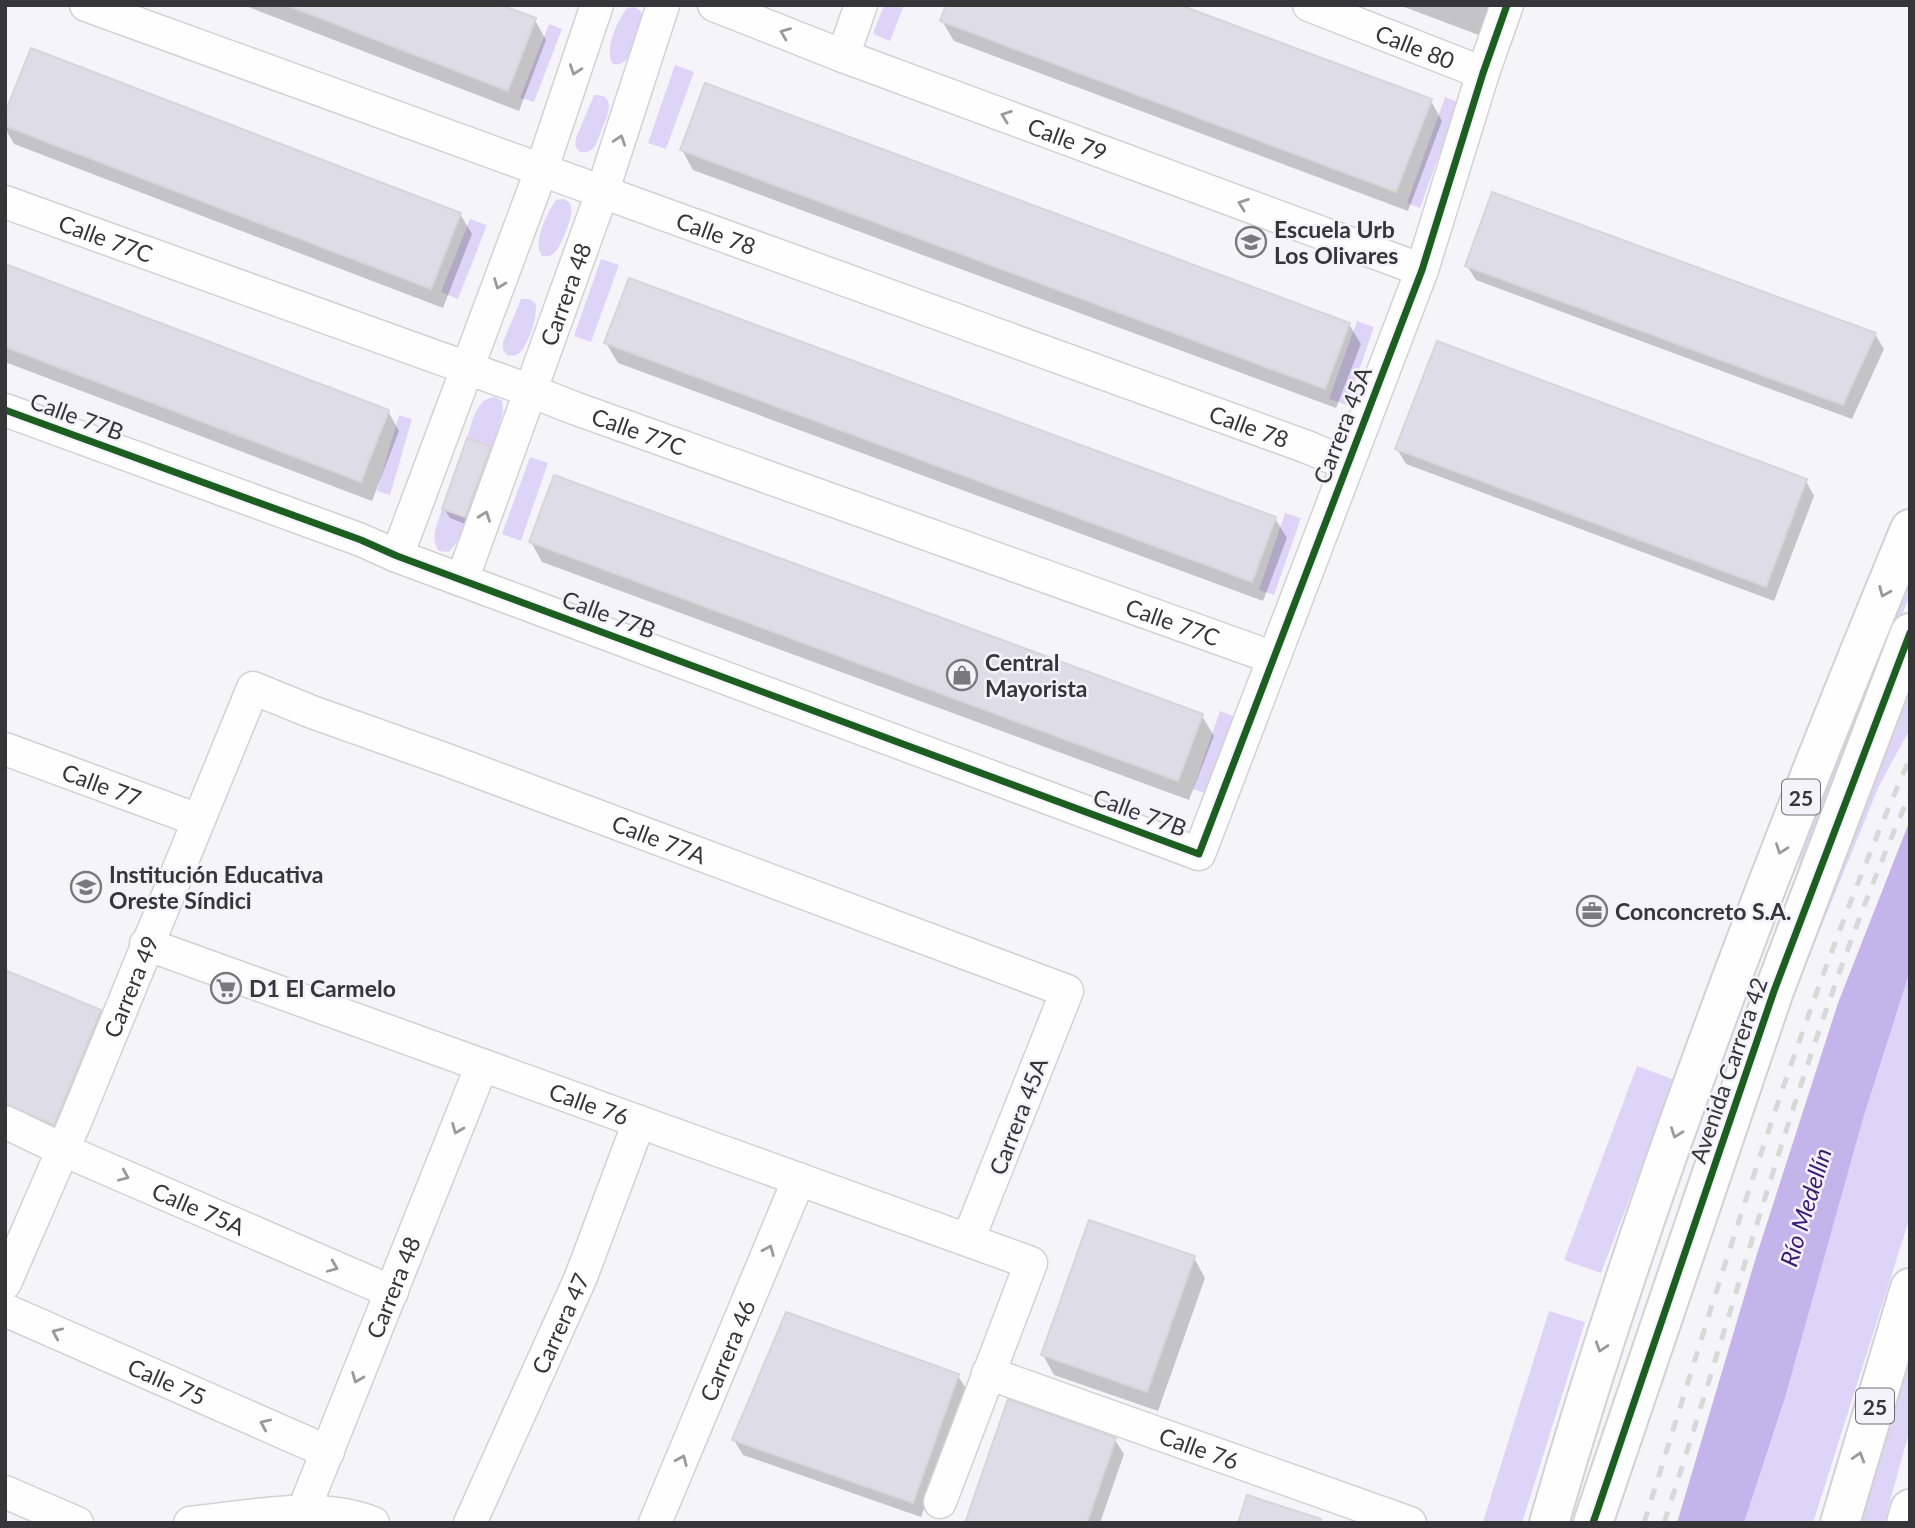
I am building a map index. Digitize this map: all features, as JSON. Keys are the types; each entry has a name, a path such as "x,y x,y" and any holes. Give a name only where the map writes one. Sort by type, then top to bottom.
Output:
{"highway":[{"name":"Avenida Carrera 42","path":"1549,1523 1610,1320 1699,1068 1836,707 1910,530"},
{"name":"Avenida Carrera 42","path":"1599,1507 1774,991 1910,633"},
{"path":"1599,1507 1649,1296 1743,1012 1762,902"},
{"name":"25","path":"1840,1523 1910,1289"},
{"path":"1906,1523 1910,1509"}],"street":[{"name":"Calle 78","path":"86,5 1347,464"},
{"path":"397,556 541,171 597,5"},
{"name":"Carrera 48","path":"462,580 602,193 663,5"},
{"name":"Calle 79","path":"714,5 843,56 1422,270"},
{"path":"843,56 861,5"},
{"name":"Calle 80","path":"1310,5 1483,73"},
{"name":"Carrera 45A","path":"1199,854 1422,270 1507,5"},
{"name":"Calle 77C","path":"5,202 1274,658"},
{"name":"Calle 77B","path":"5,410 361,540 397,556 1199,854"},
{"name":"Carrera 49","path":"5,1283 75,1122 253,688"},
{"name":"Calle 77A","path":"253,688 1067,991"},
{"name":"Calle 77","path":"5,749 198,820"},
{"name":"Calle 76","path":"146,944 1031,1263 988,1374 1410,1523"},
{"name":"Carrera 45A","path":"968,1240 1067,991"},
{"name":"Carrera 48","path":"303,1512 482,1065"},
{"name":"Calle 75A","path":"5,1122 61,1149 392,1292"},
{"name":"Carrera 47","path":"470,1523 581,1277 639,1122"},
{"name":"Carrera 46","path":"655,1523 799,1180"},
{"name":"Calle 75","path":"5,1310 328,1452"},
{"path":"940,1502 988,1374"},
{"path":"5,1493 15,1511 16,1523"},
{"path":"5,1493 77,1523"},
{"path":"190,1523 303,1512 359,1517 373,1523"}],"shaded area":[{"path":"884,5 904,5 890,41 873,34"},
{"path":"635,7 641,12 642,19 637,40 627,59 621,64 613,64 610,51 613,35 627,8"},
{"path":"549,24 562,29 534,102 520,98"},
{"path":"675,65 694,72 666,149 648,143"},
{"path":"594,95 606,98 608,112 595,146 588,152 580,152 575,146 576,138"},
{"path":"1445,97 1458,102 1420,208 1407,203"},
{"path":"564,199 570,204 571,211 566,232 553,254 542,256 539,244 542,228 556,200"},
{"path":"470,219 487,225 458,299 441,292"},
{"path":"601,259 619,265 591,342 574,336"},
{"path":"521,299 535,302 534,320 528,340 520,352 507,355 503,350 503,342"},
{"path":"1357,321 1374,327 1347,405 1329,399"},
{"path":"495,397 502,401 503,412 493,447 467,438 479,406"},
{"path":"399,415 412,419 390,495 377,491"},
{"path":"530,457 548,463 521,541 502,534"},
{"path":"442,509 467,518 459,540 449,552 439,551 435,541 435,530"},
{"path":"1285,513 1301,518 1274,595 1259,590"},
{"path":"1910,569 1910,595 1824,809 1793,895 1806,828"},
{"path":"1910,679 1910,729 1879,786 1799,981"},
{"path":"1220,711 1238,718 1210,795 1193,789"},
{"path":"1910,971 1910,1217 1813,1523 1744,1523 1785,1398 1863,1119"},
{"path":"1637,1066 1675,1080 1601,1273 1564,1260"},
{"path":"1549,1311 1585,1322 1522,1523 1483,1522"},
{"path":"1910,1347 1910,1429 1884,1523 1855,1523"}],"water":[{"name":"Río Medellín","path":"1910,820 1910,971 1863,1119 1785,1398 1744,1523 1677,1523 1756,1257 1838,1003"}],"building":[{"path":"286,5 501,5 536,18 508,91"},
{"path":"946,5 1180,5 1432,99 1396,192 940,21"},
{"path":"31,48 461,213 431,289 5,126 5,113"},
{"path":"705,83 1350,323 1325,389 680,150"},
{"path":"1492,192 1876,333 1843,405 1465,266"},
{"path":"5,264 389,410 361,482 5,347"},
{"path":"629,278 1276,517 1252,582 604,343"},
{"path":"1437,341 1807,479 1766,587 1395,449"},
{"path":"467,438 491,446 465,517 442,509"},
{"path":"554,475 1203,714 1178,781 529,542"},
{"path":"5,970 101,1010 54,1125 5,1104"},
{"path":"1089,1220 1195,1256 1147,1392 1041,1355"},
{"path":"786,1312 959,1374 913,1503 732,1440"},
{"path":"1008,1399 1116,1438 1087,1523 965,1523"},
{"path":"1247,1495 1321,1519 1320,1523 1238,1523"}],"railway":[{"path":"1644,1523 1735,1233 1799,1041 1871,851 1910,758"},
{"path":"1664,1523 1808,1064 1839,973 1910,794"}],"cycle path":[{"path":"5,410 361,540 397,556 1199,854 1422,270 1507,5"},
{"path":"1593,1523 1774,991 1910,633"}],"place":[{"name":"Escuela Urb Los Olivares","path":"1251,242"},
{"name":"Central Mayorista","path":"962,675"},
{"name":"Institución Educativa Oreste Síndici","path":"86,887"},
{"name":"Conconcreto S.A.","path":"1592,911"},
{"name":"D1 El Carmelo","path":"226,988"}]}
